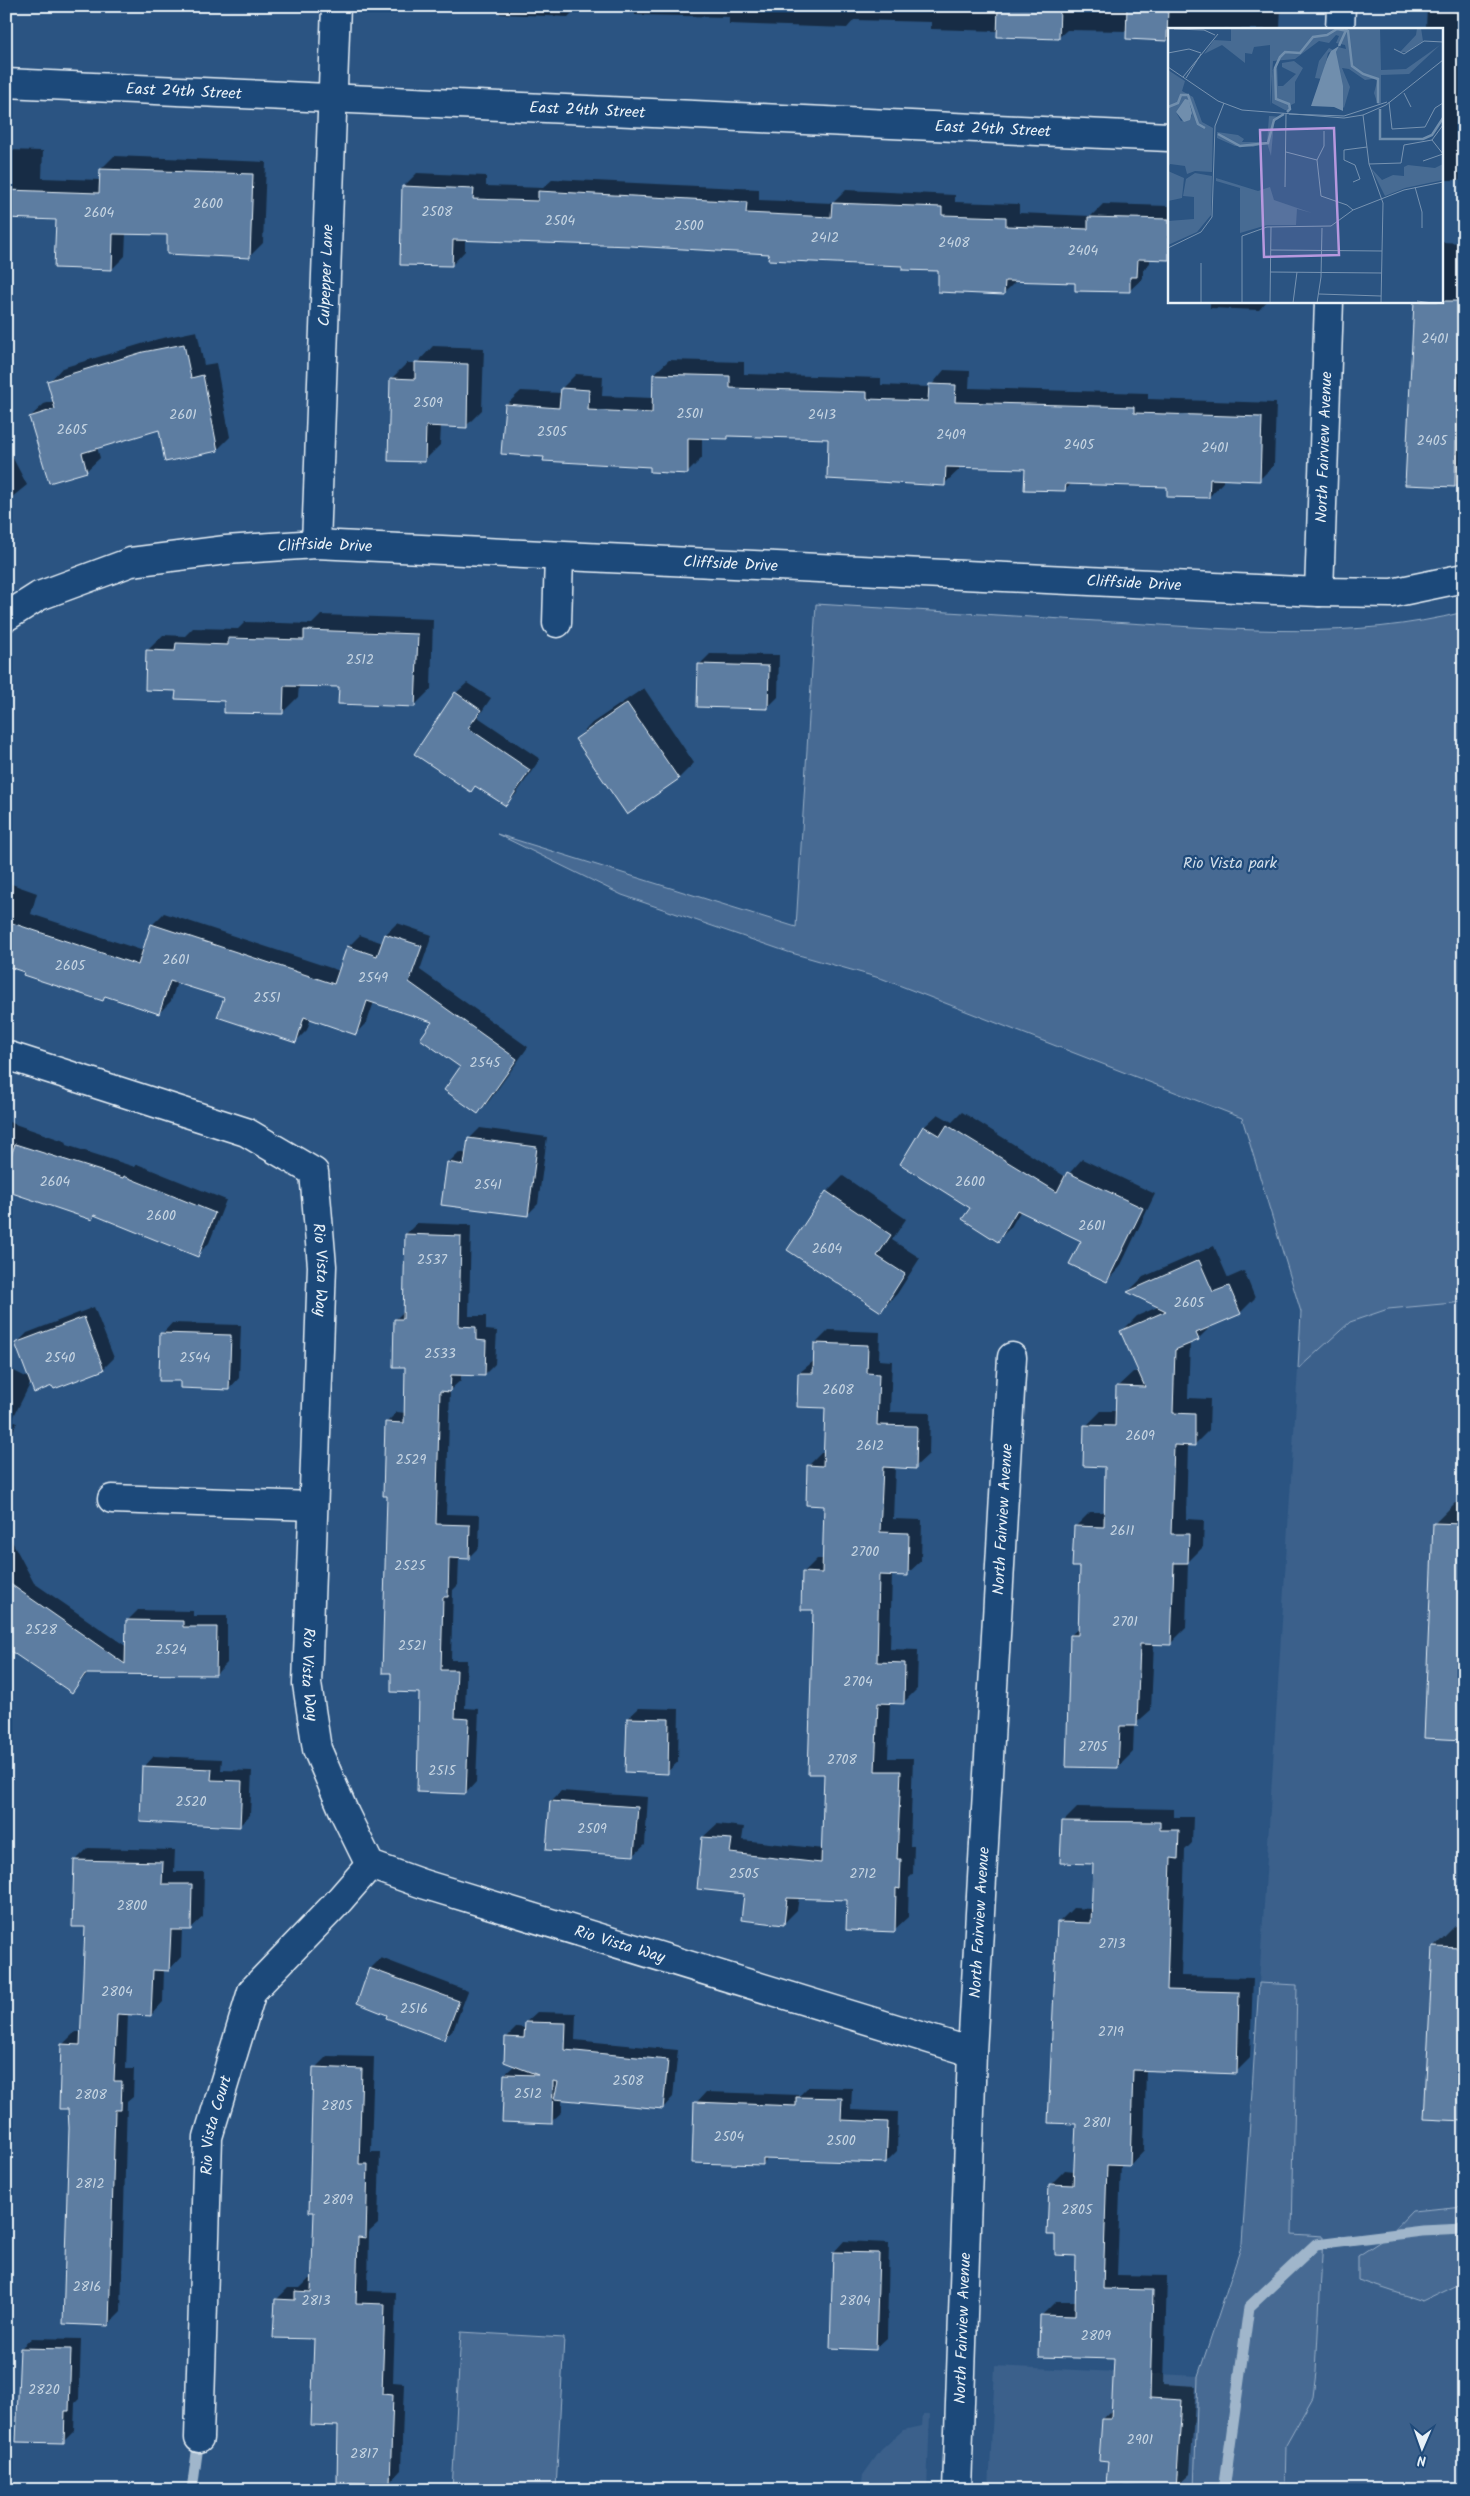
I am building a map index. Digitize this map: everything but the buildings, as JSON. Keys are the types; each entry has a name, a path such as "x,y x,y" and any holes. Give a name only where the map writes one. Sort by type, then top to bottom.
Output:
{"street":[{"name":"Culpepper Lane","path":"316,544 336,6"},
{"path":"1340,28 1341,6"},
{"name":"East 24th Street","path":"6,83 1168,137"},
{"name":"North Fairview Avenue","path":"1319,592 1329,302"},
{"name":"Cliffside Drive","path":"6,617 39,596 131,562 226,550 316,544 1319,592 1392,593 1464,578"},
{"path":"557,623 559,557"},
{"name":"Rio Vista Way","path":"6,1056 246,1132 314,1172 322,1266 307,1684 317,1749 345,1814 370,1865 422,1884 972,2052"},
{"name":"North Fairview Avenue","path":"956,2490 972,2052 1012,1357"},
{"path":"112,1499 313,1506"},
{"name":"Rio Vista Court","path":"199,2438 208,2137 252,1991 336,1904 370,1865"}],"shaded area":[{"path":"1464,1302 1464,2206 1412,2211 1387,2237 1358,2256 1422,2301 1464,2281 1464,2490 1285,2490 1286,2445 1313,2397 1323,2236 1292,2235 1297,1985 1259,1983 1298,1369 1350,1322 1388,1309"},
{"path":"995,2366 1198,2376 1194,2490 989,2490"},
{"path":"923,2414 930,2414 927,2490 861,2490 863,2475 881,2450 903,2430 922,2426"}],"green space":[{"name":"Rio Vista park","path":"816,604 1213,628 1297,631 1381,627 1423,621 1464,612 1464,1302 1388,1309 1350,1322 1298,1369 1301,1312 1242,1118 883,979 788,952 622,895 497,834 796,927"},
{"path":"1259,1983 1297,1985 1292,2234 1323,2236 1313,2397 1286,2445 1285,2490 1194,2490 1198,2376 1242,2244"},
{"path":"1464,2206 1464,2281 1422,2301 1358,2280 1358,2256 1387,2237 1412,2211"},
{"path":"461,2332 564,2338 556,2490 452,2490"}],"waterway":[{"path":"1224,2490 1249,2307 1316,2244 1422,2231 1464,2229"},
{"path":"192,2490 199,2438"}]}
